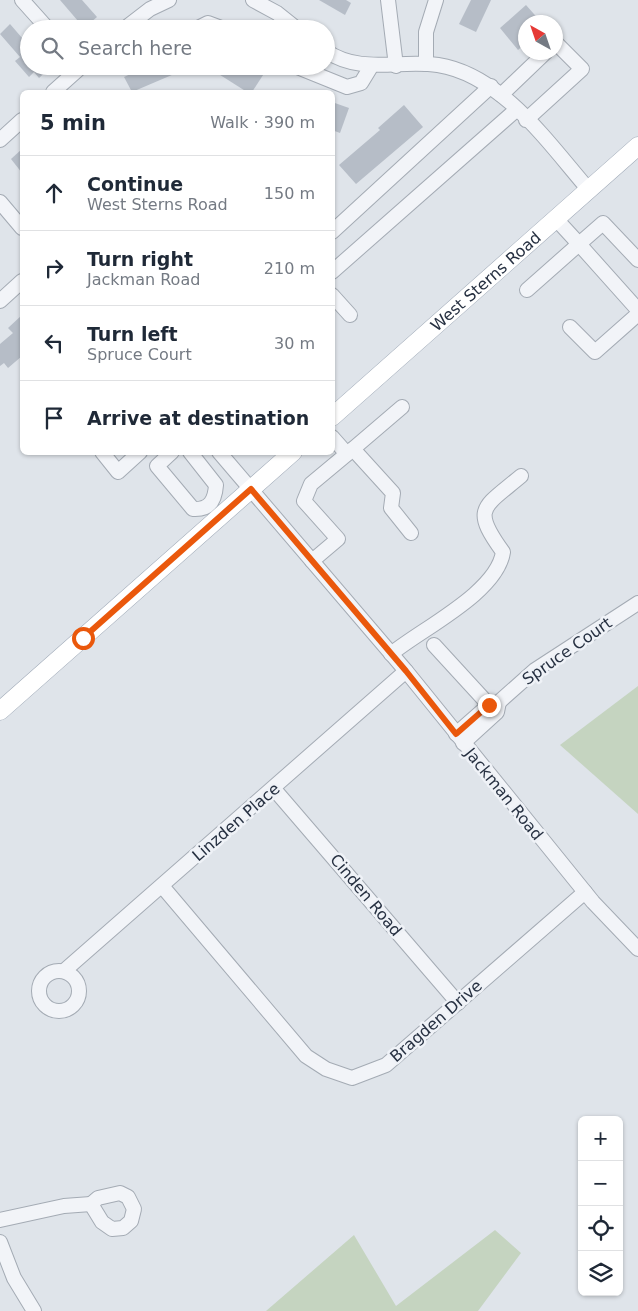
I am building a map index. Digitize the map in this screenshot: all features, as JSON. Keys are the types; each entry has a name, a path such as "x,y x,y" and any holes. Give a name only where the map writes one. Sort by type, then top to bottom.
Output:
{"main road":[{"name":"West Sterns Road","path":"335,410 638,146"},
{"path":"0,712 290,455"}],"street":[{"path":"22,0 40,20"},
{"path":"135,20 150,8 169,0"},
{"path":"253,0 286,20"},
{"path":"388,0 396,66"},
{"path":"426,64 426,32 436,0"},
{"path":"526,120 582,69 563,50"},
{"path":"335,56 343,61 372,65 426,64 461,71 496,91 526,120 589,190"},
{"path":"335,229 496,91 536,60"},
{"path":"317,75 347,87 361,83 372,65"},
{"path":"55,90 72,75"},
{"path":"335,269 516,110"},
{"path":"0,140 20,122"},
{"path":"0,202 20,226"},
{"path":"556,218 638,312 594,352 570,327"},
{"path":"527,290 604,224 638,260"},
{"path":"0,301 20,283"},
{"path":"335,298 350,315"},
{"path":"312,561 338,539 304,501 310,484 402,406"},
{"path":"335,440 393,492 391,508 412,534"},
{"path":"104,455 118,472 137,455"},
{"path":"169,455 157,466 194,509 202,510 215,497 216,485 192,455"},
{"name":"Jackman Road","path":"226,455 251,489 406,671 459,739 585,892 638,949"},
{"path":"391,654 451,612 485,584 502,563 503,552 483,521 484,511 493,500 521,476"},
{"name":"Spruce Court","path":"459,739 497,712 494,704 535,670 638,603"},
{"path":"434,645 494,704"},
{"name":"Linzden Place","path":"64,971 274,789 406,671"},
{"name":"Cinden Road","path":"274,789 458,1003"},
{"name":"Bragden Drive","path":"162,886 306,1056 326,1069 352,1078 386,1065 585,892"},
{"path":"0,1220 64,1206 91,1204"},
{"path":"0,1242 14,1278 34,1311"}],"green space":[{"path":"638,686 638,814 560,745"},
{"path":"495,1230 521,1253 478,1311 266,1311 354,1235 396,1306"}],"building":[{"path":"60,0 82,0 97,17 93,20 77,20"},
{"path":"319,0 346,0 351,3 345,15"},
{"path":"471,0 491,0 476,32 459,24"},
{"path":"526,5 535,15 518,15 518,50 500,28"},
{"path":"10,24 20,36 20,57 0,34"},
{"path":"20,57 20,67 15,61"},
{"path":"128,75 172,75 137,90 131,90 124,77"},
{"path":"220,75 263,75 253,90 244,90"},
{"path":"335,103 349,108 340,133 335,131"},
{"path":"404,105 423,127 356,184 339,165 380,130 378,128"},
{"path":"20,151 20,170 11,159"},
{"path":"20,317 20,358 8,368 4,363 0,366 0,344 13,333 8,328"}],"route":[{"path":"83,638 251,489 406,671 456,734 489,705"}]}
